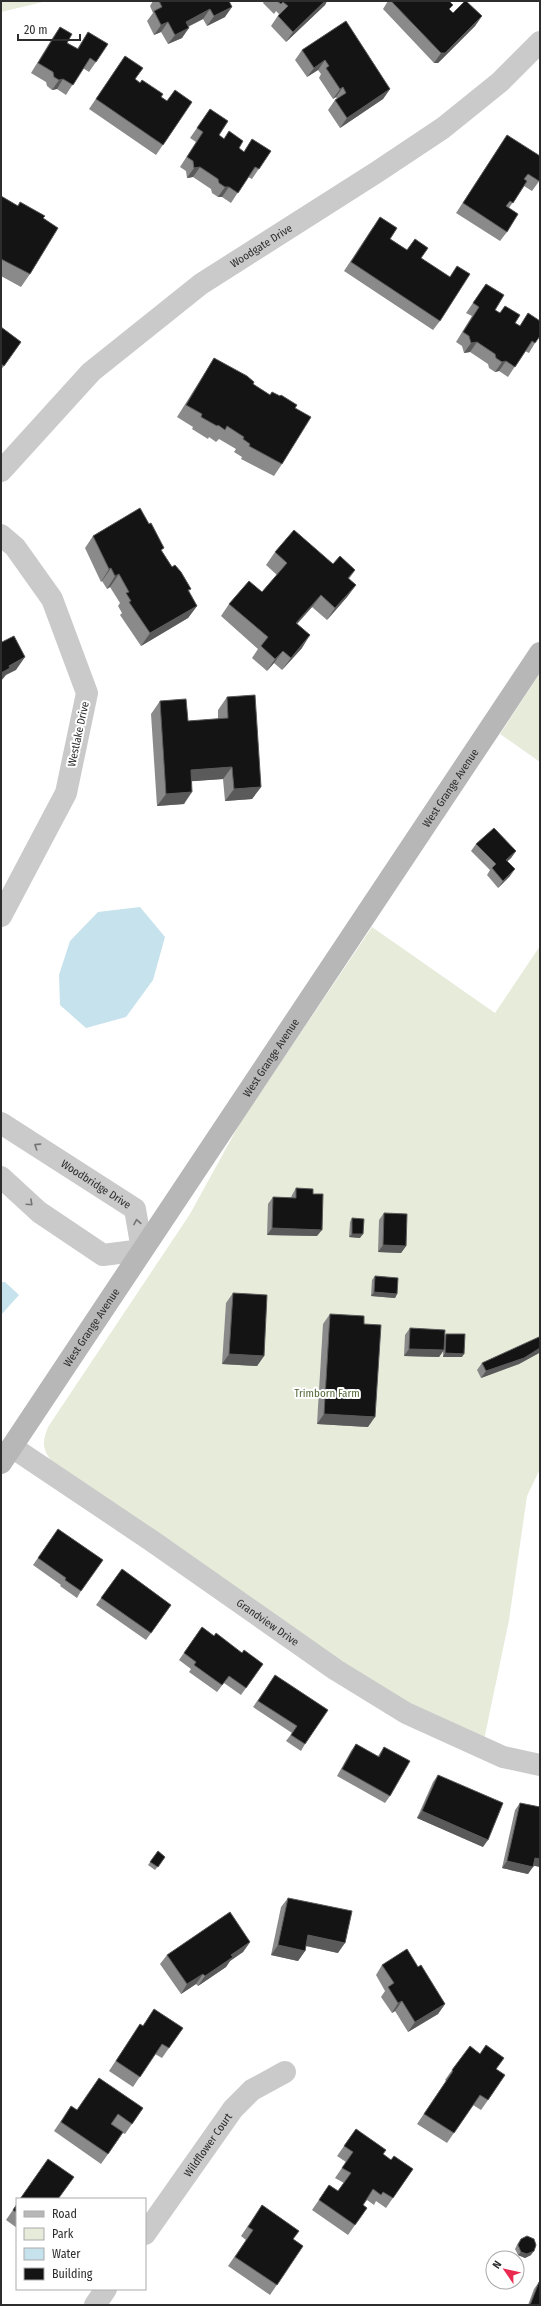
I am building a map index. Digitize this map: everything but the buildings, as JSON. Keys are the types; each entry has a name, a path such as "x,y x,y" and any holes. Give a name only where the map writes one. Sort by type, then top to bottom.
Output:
{"street":[{"name":"Woodgate Drive","path":"1,471 91,372 201,284 377,172 443,128 500,82 540,42"},
{"name":"Westlake Drive","path":"1,535 15,547 52,599 86,694 66,793 1,916"},
{"name":"West Grange Avenue","path":"7,1455 540,652"},
{"name":"Woodbridge Drive","path":"1,1123 135,1210 142,1250"},
{"path":"1,1177 39,1212 103,1255 142,1250"},
{"name":"Grandview Drive","path":"7,1455 152,1541 336,1670 406,1713 503,1757 540,1765"},
{"name":"Wildflower Court","path":"146,2233 233,2109 252,2090 286,2072"},
{"path":"95,2305 105,2290"}],"green space":[{"path":"1,1 47,1 1,12"},
{"path":"540,673 540,762 500,734"},
{"name":"Trimborn Farm","path":"372,927 495,1013 540,946 540,1469 527,1496 509,1620 484,1740 404,1701 327,1652 52,1462 46,1453 44,1445 48,1427 190,1214 240,1123"}],"water":[{"path":"140,907 165,937 153,980 126,1017 86,1028 60,1005 59,975 70,941 98,912"},
{"path":"1,1282 5,1282 19,1295 1,1315"}]}
